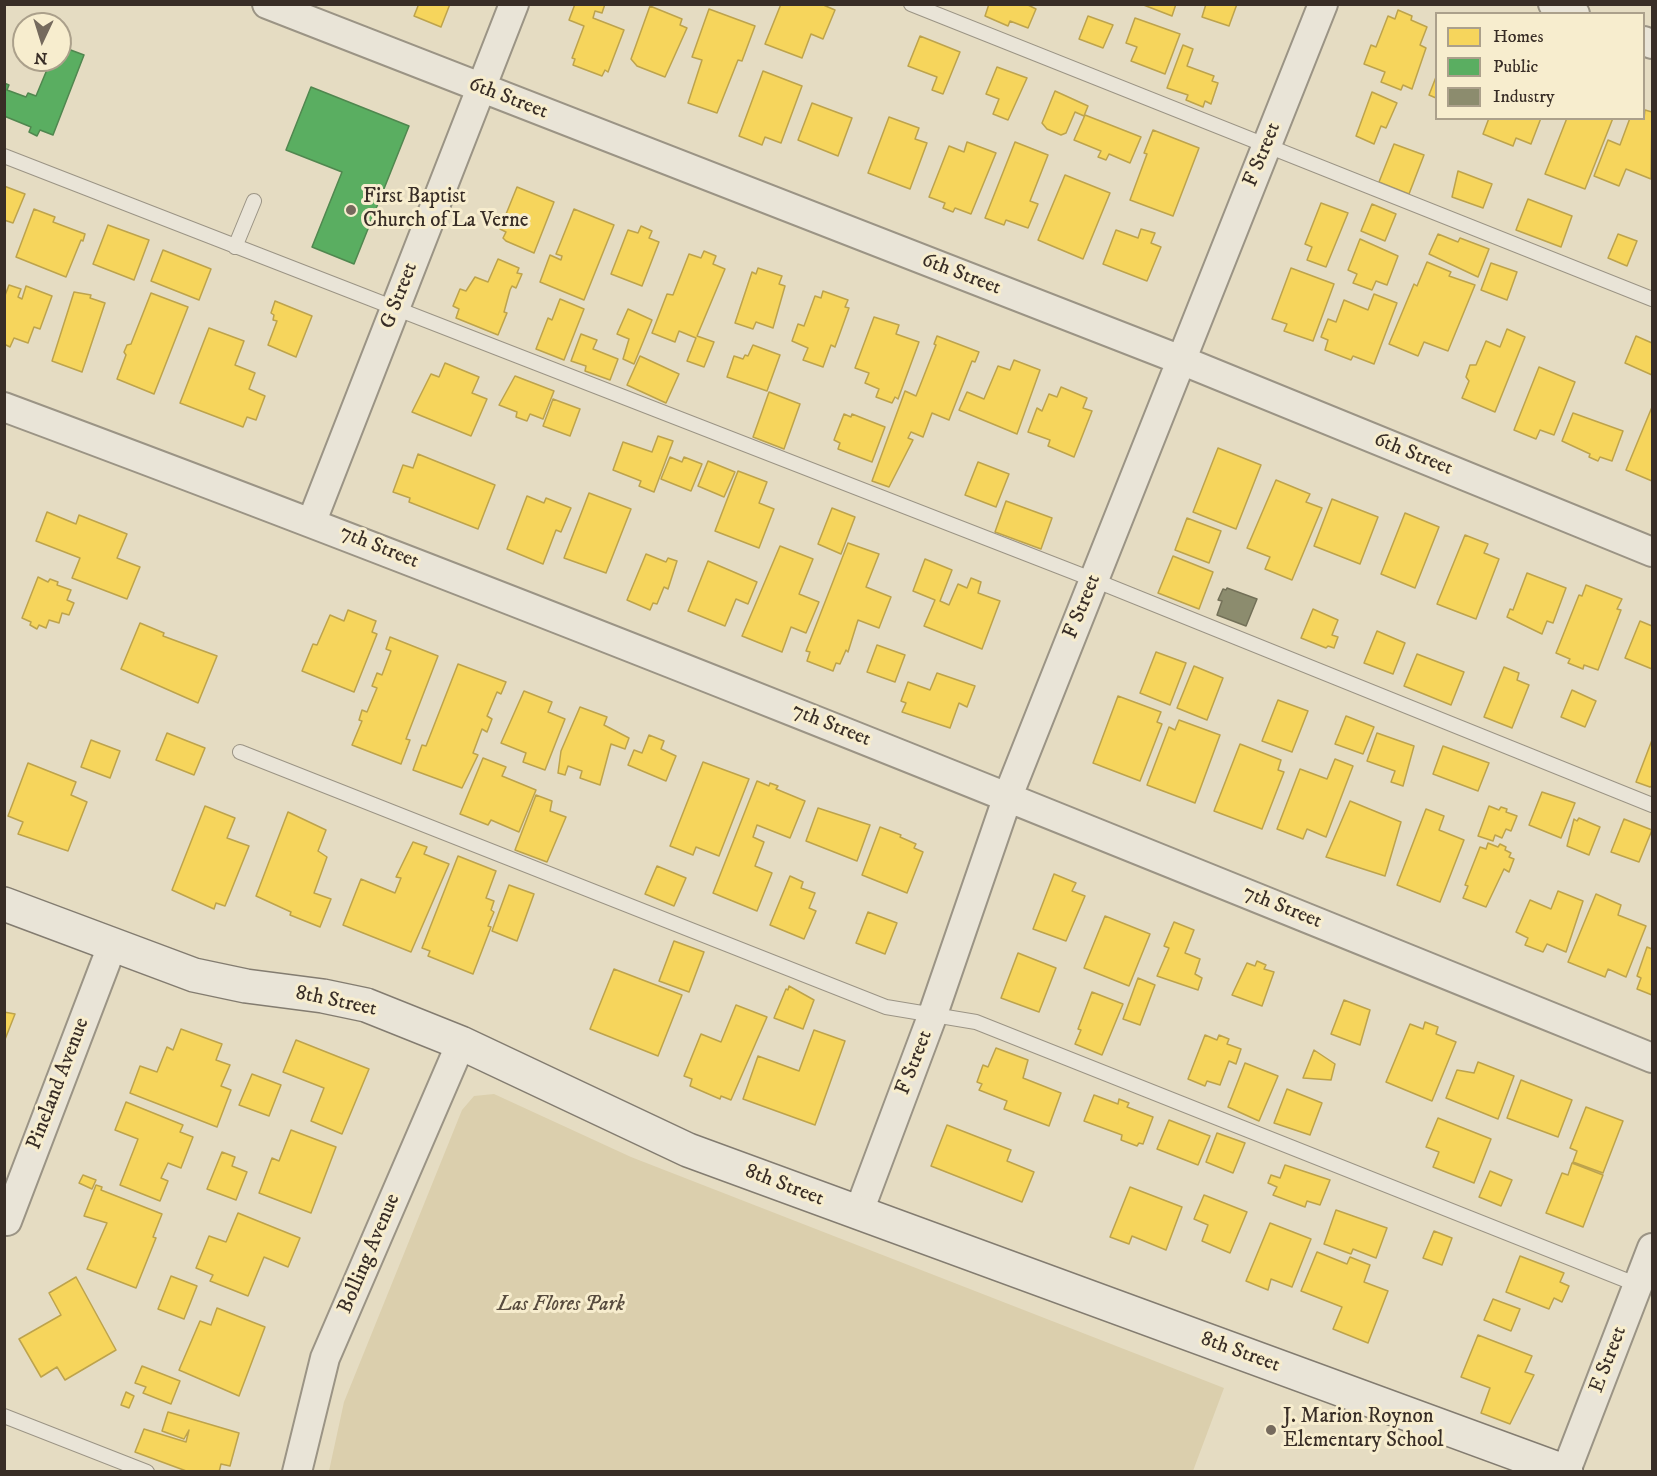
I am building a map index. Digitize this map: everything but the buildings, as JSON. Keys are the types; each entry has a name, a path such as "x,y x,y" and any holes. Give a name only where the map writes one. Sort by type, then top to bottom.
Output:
{"street":[{"name":"6th Street","path":"267,4 1181,360 1653,552"},
{"name":"G Street","path":"312,521 514,4"},
{"name":"F Street","path":"858,1214 933,1014 1008,796 1323,4"},
{"path":"1553,4 1571,12"},
{"name":"7th Street","path":"4,406 312,521 1008,796 1653,1059"},
{"name":"8th Street","path":"4,904 112,946 205,977 246,986 366,1005 461,1043 688,1150 1566,1471"},
{"name":"Pineland Avenue","path":"6,1221 112,946"},
{"name":"Bolling Avenue","path":"297,1472 325,1358 461,1043"},
{"name":"E Street","path":"1566,1471 1653,1248"}],"lane":[{"path":"911,4 1653,299"},
{"path":"4,156 1094,580 1653,805"},
{"path":"235,247 254,201"},
{"path":"240,752 886,1007 976,1022 1638,1285"},
{"path":"4,1416 147,1472"}],"green space":[{"name":"Las Flores Park","path":"494,1094 631,1157 1224,1388 1193,1471 329,1471 344,1402 462,1110 474,1096"}],"place":[{"name":"First Baptist Church of La Verne","path":"351,210"},
{"name":"J. Marion Roynon Elementary School","path":"1271,1430"}]}
